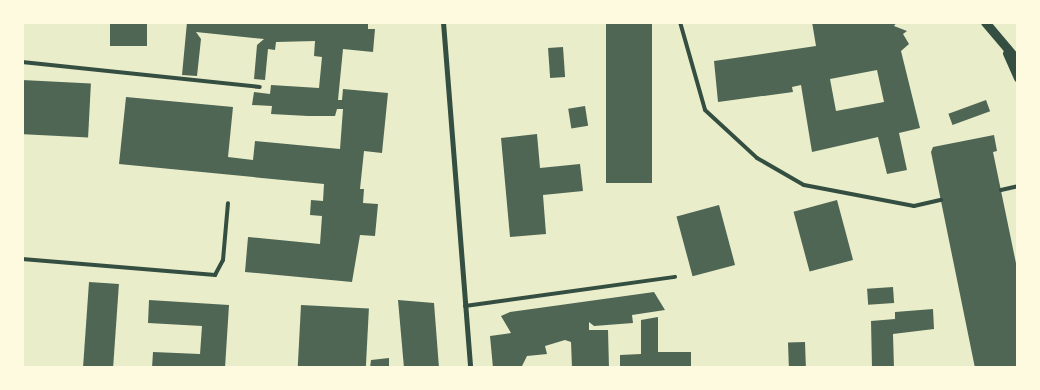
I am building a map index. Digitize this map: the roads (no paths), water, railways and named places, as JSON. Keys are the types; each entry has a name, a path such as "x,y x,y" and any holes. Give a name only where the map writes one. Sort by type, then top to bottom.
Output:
{"street":[{"path":"443,22 470,368"},
{"path":"986,22 1018,62"},
{"path":"1004,46 1018,78"}],"lane":[{"path":"680,22 706,110 757,158 804,185 914,206 941,200"},
{"path":"22,62 260,86"},
{"path":"1001,190 1018,186"},
{"path":"22,259 215,275 224,260 228,203"},
{"path":"465,306 675,277"}]}
